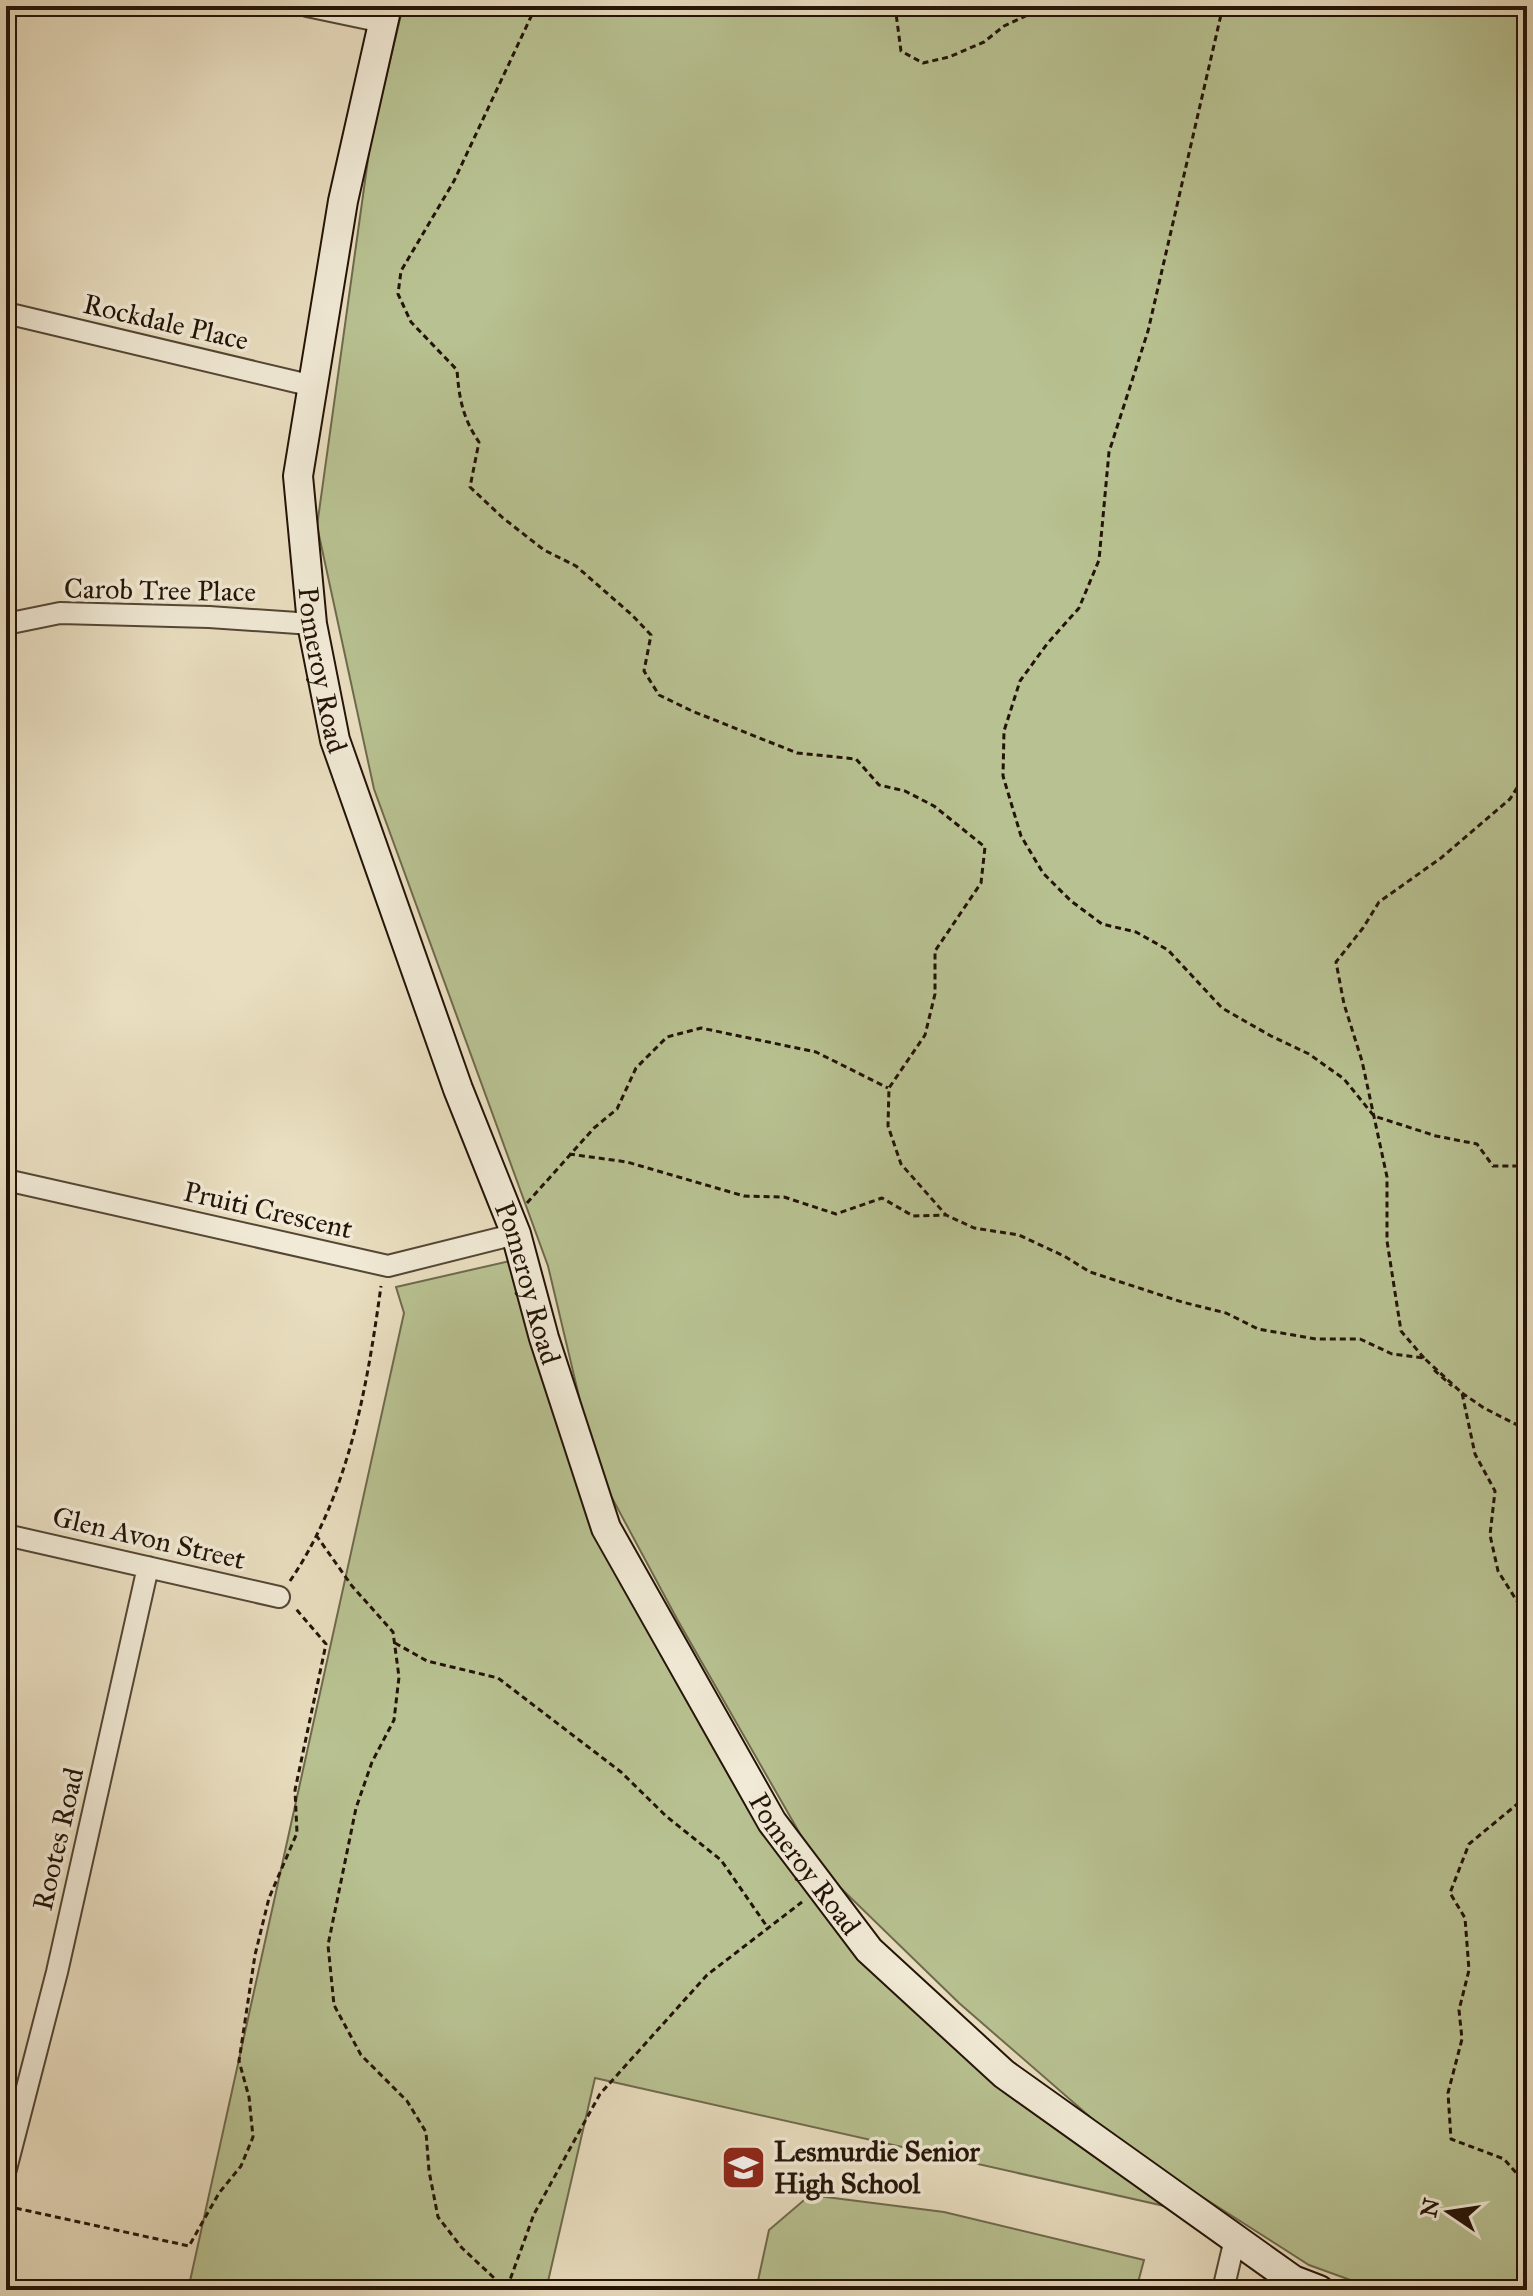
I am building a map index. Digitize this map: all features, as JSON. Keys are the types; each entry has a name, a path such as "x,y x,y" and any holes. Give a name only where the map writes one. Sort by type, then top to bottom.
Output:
{"street":[{"path":"307,6 385,14"},
{"name":"Pomeroy Road","path":"385,14 343,201 298,476 312,624 335,740 458,1089 513,1226 544,1338 606,1528 772,1822 869,1950 1004,2074 1293,2280 1319,2290"},
{"name":"Rockdale Place","path":"6,313 313,386"},
{"name":"Carob Tree Place","path":"6,624 60,613 209,617 312,624"},
{"name":"Pruiti Crescent","path":"6,1180 388,1266 513,1226"},
{"name":"Glen Avon Street","path":"6,1535 279,1597"},
{"name":"Rootes Road","path":"6,2169 57,1972 148,1567"},
{"path":"1223,2290 1235,2239"}],"path":[{"path":"536,6 454,181 401,271 398,294 411,322 457,370 459,400 468,426 479,442 470,487 544,550 576,566 651,635 644,671 659,695 797,753 856,759 879,785 905,791 934,806 985,847 981,883 935,951 935,994 925,1035 889,1088 888,1126 901,1164 946,1215 974,1228 1019,1235 1090,1272 1226,1313 1258,1329 1316,1339 1360,1339 1392,1354 1424,1358"},
{"path":"895,6 901,51 923,63 949,57 984,42 1004,26 1047,6"},
{"path":"1223,6 1148,331 1109,452 1099,560 1079,608 1020,681 1004,731 1003,776 1021,836 1043,873 1071,901 1102,924 1136,932 1168,950 1222,1008 1309,1054 1344,1079 1374,1116 1436,1136 1477,1144 1493,1166 1527,1166"},
{"path":"1527,772 1510,799 1441,858 1379,902 1336,962 1344,1004 1362,1061 1387,1177 1387,1241 1401,1331 1442,1379 1484,1408 1527,1430"},
{"path":"513,1226 517,1215 569,1154 617,1109 636,1068 667,1037 701,1028 816,1052 889,1088"},
{"path":"569,1154 627,1162 744,1196 784,1197 836,1214 882,1198 913,1216 946,1215"},
{"path":"6,2206 189,2246 219,2193 241,2166 253,2137 249,2097 239,2061 255,1955 269,1898 297,1833 295,1790 326,1644 296,1610 279,1597 304,1560 331,1507 354,1437 375,1329 383,1265"},
{"path":"1462,1393 1475,1454 1495,1491 1490,1535 1498,1571 1527,1617"},
{"path":"316,1535 352,1586 393,1632 399,1677 394,1720 372,1762 356,1808 328,1945 334,2005 361,2055 407,2101 426,2132 429,2171 438,2217 462,2248 507,2289 534,2214 600,2094 707,1975 821,1887"},
{"path":"394,1643 427,1661 498,1678 621,1772 666,1816 721,1860 768,1928"},
{"path":"1527,1796 1469,1844 1450,1893 1465,1918 1469,1970 1459,2010 1462,2039 1448,2093 1451,2139 1504,2159 1527,2185"}],"green space":[{"path":"403,6 1527,6 1527,2290 1378,2290 1309,2265 1127,2149 959,2003 819,1867 677,1619 596,1468 548,1266 374,789 317,526 370,145"},
{"path":"523,1258 606,1528 772,1822 869,1950 1200,2214 595,2078 546,2290 188,2290 404,1313 396,1287"},
{"path":"810,2195 944,2212 1144,2260 1136,2290 756,2290 769,2230"}],"place":[{"name":"Lesmurdie Senior High School","path":"743,2167"}]}
